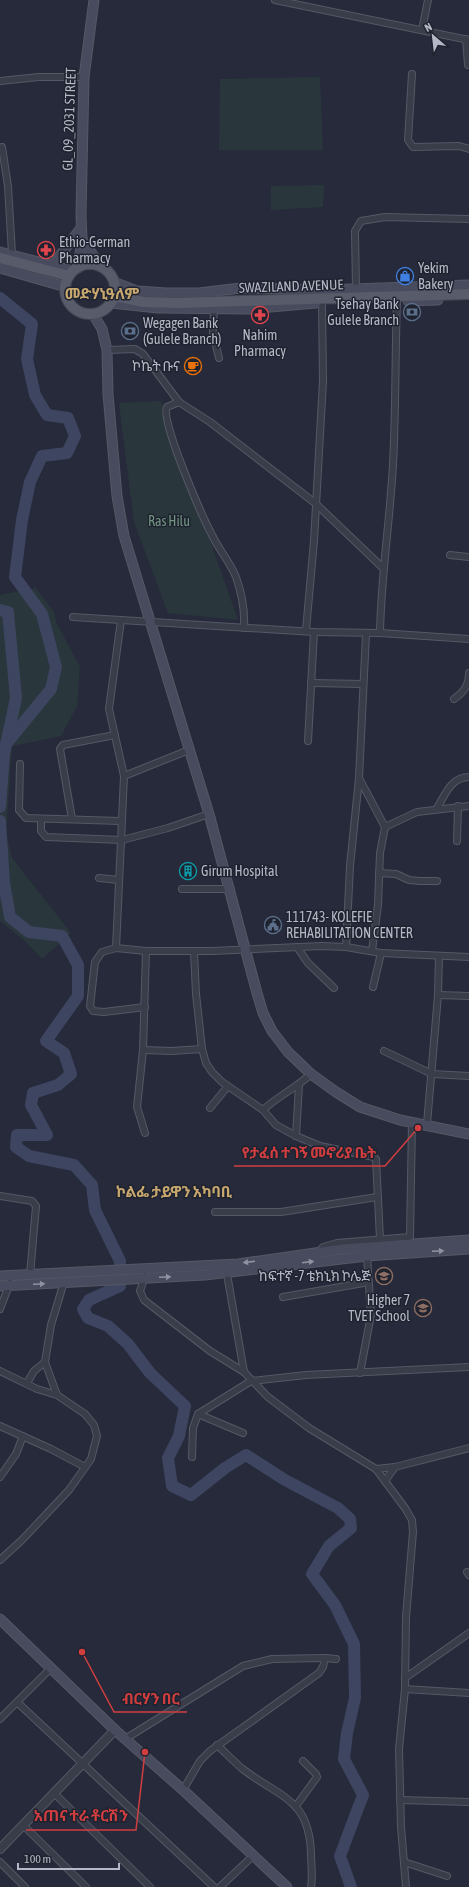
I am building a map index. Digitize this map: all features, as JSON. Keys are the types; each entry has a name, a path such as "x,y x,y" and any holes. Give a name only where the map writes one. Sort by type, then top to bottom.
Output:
{"main road":[{"name":"GL_09_2031 STREET","path":"70,277 82,239 84,77 86,49 94,0"},
{"path":"52,266 81,228"},
{"name":"GL_09_2031 STREET","path":"82,239 101,266"},
{"path":"0,252 52,266 70,277"},
{"path":"0,258 70,277"},
{"path":"0,261 70,277"},
{"path":"0,268 70,277 93,264 101,266 108,271 114,293"},
{"path":"70,277 66,295 73,307 79,311 92,314 100,312 114,293 137,291 199,293 242,288 285,290 469,285"},
{"name":"SWAZILAND AVENUE","path":"114,293 143,298 174,299 469,290"},
{"path":"114,293 158,308 259,309 322,303 469,299"},
{"name":"SWAZILAND AVENUE","path":"114,293 144,302 178,304 469,294"},
{"path":"92,314 102,329 107,350 109,402 120,515 124,536 209,814 231,889 257,993 268,1024 288,1052 311,1074 360,1107 400,1120 427,1124 469,1134"},
{"path":"0,1286 10,1280 30,1275 127,1268 238,1264 319,1252 469,1240"},
{"path":"0,1276 10,1280 64,1282 227,1274 367,1256 384,1246 469,1249"},
{"path":"0,1619 115,1730 183,1790 287,1887"}],"street":[{"path":"275,0 303,3 467,39 468,65"},
{"path":"422,30 428,0"},
{"path":"412,74 408,140 410,145 413,147 459,146 469,149"},
{"path":"0,81 39,77 84,77"},
{"path":"2,147 8,186 12,254"},
{"path":"356,289 355,231 361,221 384,217 469,219"},
{"path":"380,633 383,568 393,465 397,380 397,301"},
{"path":"306,630 314,541 323,381 322,303"},
{"path":"214,308 213,333 219,358"},
{"path":"107,350 135,349 143,354 179,402 210,422 315,503 383,568"},
{"path":"179,402 165,410 171,438 211,534 236,577 243,602 244,628"},
{"path":"450,555 469,557"},
{"path":"73,617 244,628 306,630 314,632 366,634 380,633 469,639"},
{"path":"116,948 122,840 120,821 124,776 109,709 121,620"},
{"path":"308,741 314,632"},
{"path":"346,947 350,866 359,778 366,634"},
{"path":"454,699 464,691 469,681 469,673"},
{"path":"311,683 363,684"},
{"path":"72,819 60,747 63,745 115,735"},
{"path":"124,776 189,750"},
{"path":"20,764 19,810 26,818 41,820 72,819 120,821"},
{"path":"437,808 455,781 462,777 469,777"},
{"path":"359,778 385,827 372,951"},
{"path":"457,841 458,806"},
{"path":"385,827 407,816 437,808 469,806"},
{"path":"41,820 41,831 46,837 122,840 168,828 209,814"},
{"path":"379,873 396,874 409,880 437,880"},
{"path":"99,878 119,880"},
{"path":"182,889 231,889"},
{"path":"297,947 308,963 334,988"},
{"path":"145,1007 95,1012 90,1006 95,962 97,957 104,951 116,948 146,951 346,947 381,953 469,957"},
{"path":"194,950 197,1007 202,1048 209,1070 228,1086 263,1110 276,1125 296,1136 320,1146 375,1158 378,1164 377,1197 384,1246 408,1239 411,1236 412,1122"},
{"path":"145,1133 137,1108 143,1050 146,951"},
{"path":"373,987 381,953"},
{"path":"427,1124 438,995 439,956"},
{"path":"438,995 469,996"},
{"path":"143,1050 171,1051 202,1048"},
{"path":"384,1051 432,1074 469,1076"},
{"path":"263,1110 280,1095 299,1085 311,1074"},
{"path":"296,1136 299,1085"},
{"path":"210,1108 228,1086"},
{"path":"0,1196 32,1201 36,1206 30,1275"},
{"path":"215,1212 281,1212 377,1197"},
{"path":"360,1373 371,1315 367,1256"},
{"path":"147,1267 140,1291 144,1300 210,1351 244,1372 251,1381 309,1428 376,1469 405,1508 413,1526 406,1617 405,1689 399,1749 400,1800 406,1887"},
{"path":"227,1274 244,1372"},
{"path":"0,1309 10,1280"},
{"path":"57,1395 45,1362 51,1325 64,1282"},
{"path":"283,1297 369,1282"},
{"path":"27,1383 34,1371 45,1362"},
{"path":"192,1457 193,1428 198,1414 251,1381 306,1375 469,1367"},
{"path":"0,1371 57,1395 85,1414 96,1429 96,1443 91,1459 61,1499 0,1560"},
{"path":"198,1414 243,1433"},
{"path":"0,1426 51,1449 85,1467"},
{"path":"0,1477 16,1454 23,1436"},
{"path":"376,1469 395,1467 469,1448"},
{"path":"385,1481 395,1467"},
{"path":"405,1678 469,1633"},
{"path":"183,1790 200,1761 217,1745 319,1673 323,1667 325,1658"},
{"path":"125,1739 243,1666 272,1659 336,1659"},
{"path":"0,1719 51,1668"},
{"path":"405,1689 469,1693"},
{"path":"17,1702 214,1887"},
{"path":"0,1849 115,1730"},
{"path":"217,1745 244,1770 296,1806 308,1825 311,1887"},
{"path":"296,1806 317,1777 316,1774 303,1761"},
{"path":"54,1793 150,1887"},
{"path":"400,1800 469,1802"},
{"path":"23,1825 86,1887"},
{"path":"220,1887 254,1855"},
{"path":"0,1862 25,1887"},
{"path":"404,1862 447,1876"}],"green space":[{"path":"320,77 323,150 219,150 220,79"},
{"path":"324,185 323,207 271,210 271,186"},
{"name":"Ras Hilu","path":"161,401 238,620 168,613 134,522 119,403"},
{"path":"36,588 54,612 56,622 80,667 77,706 61,736 12,746 6,833 12,858 71,933 42,959 26,942 0,921 0,595"}],"waterway":[{"path":"0,298 32,324 27,359 35,395 47,415 68,418 75,436 67,453 42,456 30,482 22,520 15,577 42,614 56,667 51,689 6,744"},
{"path":"0,610 8,612 16,698 4,754 0,807"},
{"path":"0,821 4,883 10,917 29,932 62,936 78,965 78,996 46,1041 64,1053 71,1074 58,1085 33,1093 31,1105 47,1135 17,1135 16,1147 29,1156 74,1165 92,1185 95,1210 120,1261 120,1286 89,1300 83,1309 88,1318 108,1326 128,1344 150,1373 185,1406 179,1436 168,1458 172,1486 191,1495 225,1468 246,1455 285,1480 338,1508 350,1519 351,1528 329,1546 312,1574 335,1605 354,1644 355,1698 347,1733 344,1759 363,1795 340,1856 351,1887"}],"place":[{"name":"Ethio-German Pharmacy","path":"46,250"},
{"name":"Yekim Bakery","path":"405,276"},
{"name":"Tsehay Bank Gulele Branch","path":"412,312"},
{"name":"Nahim Pharmacy","path":"260,315"},
{"name":"Wegagen Bank (Gulele Branch)","path":"130,331"},
{"name":"ኮኬት ቡና","path":"193,366"},
{"name":"Girum Hospital","path":"188,871"},
{"name":"111743- KOLEFIE REHABILITATION CENTER","path":"273,925"},
{"name":"የታፈሰ ተገኝ መኖሪያ ቤት","path":"418,1128"},
{"name":"ከፍተኛ -7 ቴክኒክ ኮሌጅ","path":"384,1276"},
{"name":"Higher 7 TVET School","path":"423,1308"},
{"name":"ብርሃን በር","path":"82,1652"},
{"name":"አጠና ተራ ቶርሽን","path":"145,1752"}],"district":[{"name":"መድሃኒዓለም","path":"102,293"},
{"name":"ኮልፌ ታይዋን አካባቢ","path":"174,1191"}]}
